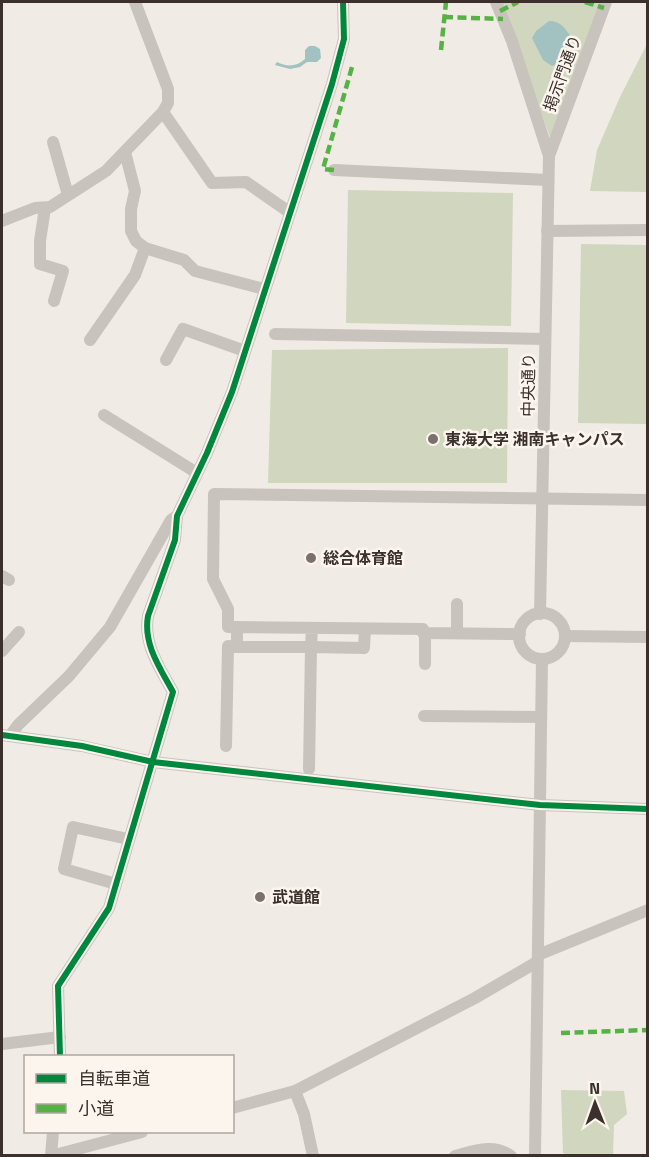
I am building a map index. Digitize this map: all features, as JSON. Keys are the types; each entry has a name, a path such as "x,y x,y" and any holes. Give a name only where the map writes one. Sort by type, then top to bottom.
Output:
{"street":[{"path":"2,221 35,208 50,207 106,171 163,112 168,103 168,89 135,2"},
{"path":"60,1055 58,986 109,908 172,692 150,648 146,626 175,540 177,516 232,392 332,84 344,39 343,2"},
{"path":"496,2 512,41 549,156"},
{"name":"掲示門通り","path":"549,156 606,2"},
{"path":"163,112 212,183 246,182 289,212"},
{"path":"53,142 68,195"},
{"path":"125,152 135,191 130,208 131,231 136,241 145,248 184,260 195,271 264,289"},
{"name":"中央通り","path":"540,614 549,156"},
{"path":"334,170 548,180"},
{"path":"45,208 40,241 40,264 63,271 54,301"},
{"path":"547,231 648,230"},
{"path":"90,340 135,275 145,248"},
{"path":"166,360 183,329 245,351"},
{"path":"275,334 545,339"},
{"path":"104,415 197,473"},
{"path":"425,664 423,629 228,627 228,609 213,579 214,494 648,500"},
{"path":"6,736 69,676 110,627 171,520 177,516"},
{"path":"457,604 457,633"},
{"path":"540,614 552,616 559,621 563,627 564,636 560,649 555,654 542,659 524,650 519,634 524,622 530,616 540,614"},
{"path":"237,627 237,646"},
{"path":"309,769 312,628"},
{"path":"226,746 228,646 364,648 365,628"},
{"path":"2,651 19,632"},
{"path":"425,633 519,634"},
{"path":"564,636 648,637"},
{"path":"535,1155 542,659"},
{"path":"424,716 541,717"},
{"path":"6,736 82,746 153,762 540,805 648,809"},
{"path":"116,884 64,869 73,827 128,839"},
{"path":"234,1107 295,1091 475,998 538,958 648,910"},
{"path":"2,1044 60,1037"},
{"path":"295,1091 304,1114 313,1155"},
{"path":"53,1133 51,1155 134,1133"},
{"path":"455,1155 489,1148 511,1155"}],"green space":[{"path":"501,2 601,2 551,140"},
{"path":"647,44 647,192 590,191 597,150 620,97"},
{"path":"348,190 513,193 511,326 346,323"},
{"path":"581,244 647,245 647,424 578,423"},
{"path":"508,348 507,483 268,483 272,350"},
{"path":"561,1090 624,1091 627,1114 614,1125 613,1155 563,1153"}],"water":[{"path":"549,21 560,24 572,39 565,55 552,66 543,60 532,38 536,31"},
{"path":"309,46 320,49 321,58 317,62 307,62 300,67 290,69 275,65 277,62 284,65 298,64 305,59 305,50"}],"marked path":[{"path":"441,50 446,2"},
{"path":"500,11 518,2"},
{"path":"585,2 604,8"},
{"path":"444,17 503,19"},
{"path":"334,170 323,169 352,67"},
{"path":"561,1033 648,1030"}],"cycle path":[{"path":"60,1055 58,986 109,908 173,692 150,646 148,616 175,540 177,516 207,453 232,392 332,84 344,39 343,2"},
{"path":"2,735 82,746 153,762 540,805 648,809"}],"place":[{"name":"東海大学 湘南キャンパス","path":"433,439"},
{"name":"総合体育館","path":"311,558"},
{"name":"武道館","path":"260,897"}]}
